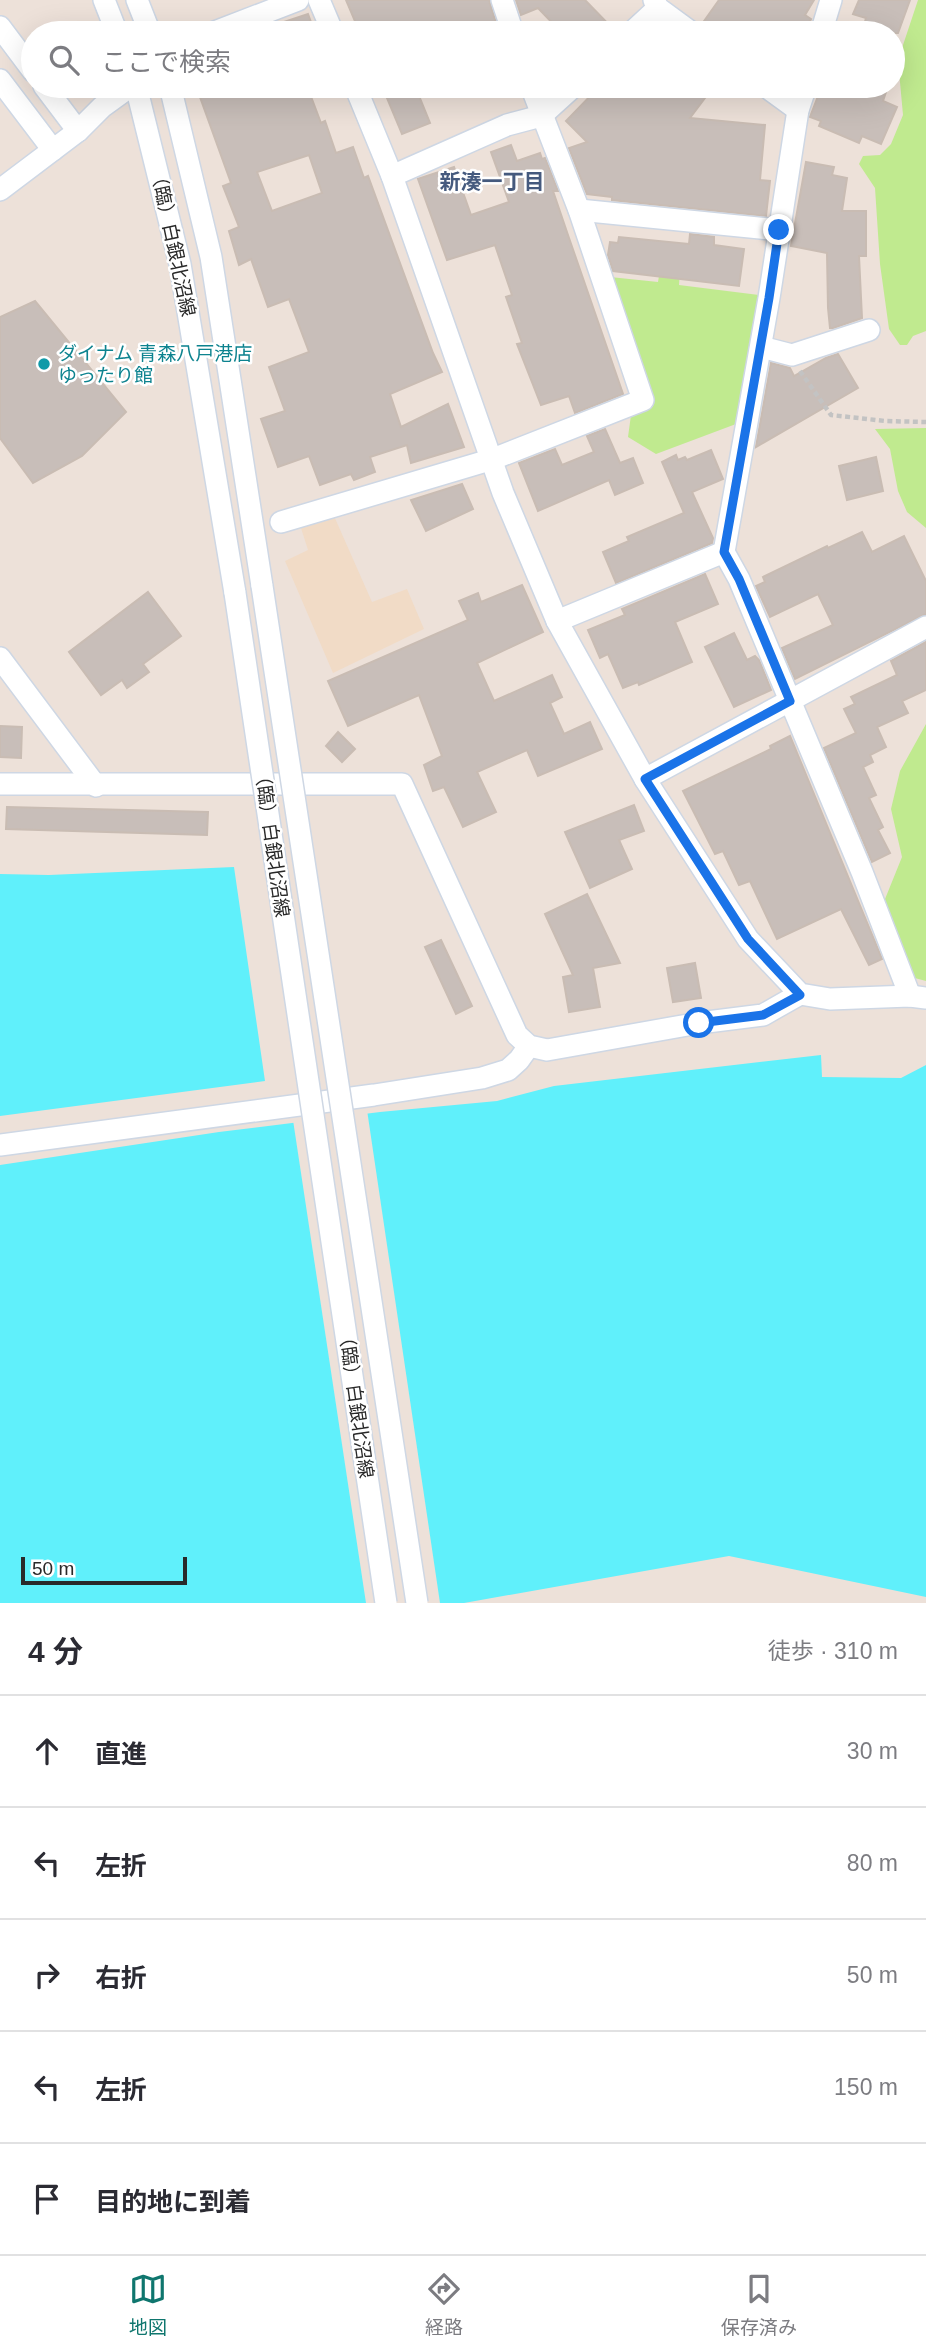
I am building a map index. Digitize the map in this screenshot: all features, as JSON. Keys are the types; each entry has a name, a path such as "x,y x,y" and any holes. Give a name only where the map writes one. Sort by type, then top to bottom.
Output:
{"street":[{"path":"104,0 112,21"},
{"path":"137,0 145,21"},
{"path":"243,21 298,0"},
{"path":"319,0 328,21"},
{"path":"502,0 509,21"},
{"path":"825,21 831,0"},
{"path":"641,21 656,4 677,21"},
{"path":"0,27 21,55"},
{"path":"0,79 54,150"},
{"path":"53,98 78,131"},
{"path":"0,190 78,131 102,107 116,98"},
{"name":"（臨）白銀北沼線","path":"137,98 180,264 235,593 386,1603"},
{"name":"（臨）白銀北沼線","path":"173,98 211,257 417,1603"},
{"path":"360,98 392,176 493,458 503,493 557,621 645,779 748,939 800,995"},
{"path":"281,522 493,458 643,400 579,210 535,98"},
{"path":"392,176 507,125 541,116 561,98"},
{"path":"782,98 799,110"},
{"path":"0,784 402,784 517,1035 528,1046 547,1050 699,1023 763,1015 800,995 830,999 918,997 862,872 739,579 724,552 802,98"},
{"path":"579,210 779,230"},
{"path":"761,347 792,355 869,330"},
{"path":"557,621 724,552"},
{"path":"645,779 926,627"},
{"path":"0,658 96,786"},
{"path":"0,1145 374,1096 482,1078 508,1070 528,1046"}],"path":[{"path":"792,355 799,370 831,415 926,422"}],"shaded area":[{"path":"334,516 372,602 407,589 424,629 333,673 285,561 308,550 301,528"}],"green space":[{"path":"918,0 926,0 926,331 913,336 907,345 900,345 889,329 880,264 875,188 859,164 863,156 880,155 891,144 903,115 905,39"},
{"path":"663,252 681,256 679,285 759,295 736,424 656,454 628,437 631,415 653,406 610,277 658,282"},
{"path":"926,428 926,528 907,512 898,491 890,449 875,429"},
{"path":"926,724 926,981 911,977 883,904 902,857 891,809 900,771"}],"water":[{"path":"234,867 265,1081 0,1116 0,874 49,875"},
{"path":"821,1055 822,1077 901,1078 926,1065 926,1597 729,1556 464,1603 0,1603 0,1165 219,1132 497,1101 554,1086"}],"pier":[{"path":"367,1110 440,1603 366,1603 293,1120"}],"building":[{"path":"346,0 489,0 495,21 355,21"},
{"path":"516,0 585,0 605,21 550,21 538,8 521,15"},
{"path":"719,0 814,0 805,15 810,21 704,21"},
{"path":"859,0 910,0 902,21 865,21 866,18 853,14"},
{"path":"308,14 311,21 287,21"},
{"path":"200,98 312,98 321,123 325,121 336,153 353,147 364,178 368,176 442,372 390,394 401,427 448,404 464,447 411,463 407,445 370,457 375,472 354,480 351,474 320,485 309,456 278,467 261,419 285,411 269,367 309,352 289,299 268,307 251,259 239,265 229,231 239,227 223,186 231,183","holes":["309,155 322,193 272,211 257,172"]},
{"path":"387,98 420,98 430,123 402,134"},
{"path":"588,98 705,98 690,118 765,125 760,180 770,181 766,216 612,200 612,197 587,194 569,148 587,142 566,121"},
{"path":"817,98 884,98 883,101 897,107 881,144 862,136 859,143 819,126 821,121 810,117"},
{"path":"511,145 517,161 540,153 542,159 545,158 558,191 553,191 623,394 575,413 569,396 541,405 517,344 522,343 506,297 512,295 495,245 447,260 418,179 454,167 471,215 509,202 491,152"},
{"path":"806,162 834,167 832,175 847,178 842,211 866,211 866,256 859,256 862,318 833,328 830,328 828,308 827,253 791,246"},
{"path":"690,234 714,237 714,245 744,249 739,286 613,271 608,255 610,242 618,243 619,237 689,244"},
{"name":"ダイナム 青森八戸港店 ゆったり館","path":"35,301 126,412 82,456 33,483 0,438 0,317"},
{"path":"838,354 858,388 756,447 771,363 790,368 794,376"},
{"path":"605,429 620,463 633,458 643,483 615,495 609,480 538,511 519,463 555,449 562,465 594,452 587,436"},
{"path":"711,450 723,479 692,492 713,538 712,543 616,583 603,552 629,541 627,537 684,513 662,462 676,455 678,460 685,457 687,460"},
{"path":"876,457 883,491 847,500 839,466"},
{"path":"462,484 473,509 426,531 411,500"},
{"path":"862,532 872,552 904,536 926,581 926,614 795,679 782,648 833,625 818,594 770,617 756,586 765,582 763,577"},
{"path":"705,574 718,604 675,622 692,662 639,685 638,682 623,688 608,654 600,658 588,630 625,615 622,609"},
{"path":"522,585 543,632 477,663 494,701 552,675 562,697 550,703 564,734 590,722 602,749 538,776 527,750 477,772 496,812 463,827 444,787 433,791 424,765 442,756 419,695 348,726 328,681 468,620 459,601 478,593 481,602"},
{"path":"148,592 181,636 143,664 149,672 127,688 122,680 101,695 69,652"},
{"path":"734,633 747,660 755,656 759,660 771,690 734,707 705,647"},
{"path":"926,642 926,690 902,701 908,713 877,727 886,747 870,755 873,762 863,767 876,795 869,798 883,827 878,830 890,853 872,862 824,748 856,733 844,709 855,704 851,697 897,675 891,661"},
{"path":"0,726 22,727 21,758 0,757"},
{"path":"338,732 355,749 342,762 326,746"},
{"path":"790,736 882,959 869,965 841,909 777,939 750,881 739,885 723,851 715,854 683,791 771,749 770,746"},
{"path":"634,805 644,831 619,840 632,869 590,888 565,832"},
{"path":"7,807 208,812 207,835 6,829"},
{"path":"587,894 620,963 593,968 600,1007 569,1012 563,977 573,975 545,914"},
{"path":"441,940 472,1006 456,1014 425,947"},
{"path":"695,963 701,998 673,1002 667,968"}],"place":[{"name":"ダイナム 青森八戸港店 ゆったり館","path":"44,364"}],"district":[{"name":"新湊一丁目","path":"492,181"}],"route":[{"path":"699,1023 763,1015 800,995 748,939 645,779 790,701 739,579 724,552 779,230"}]}
